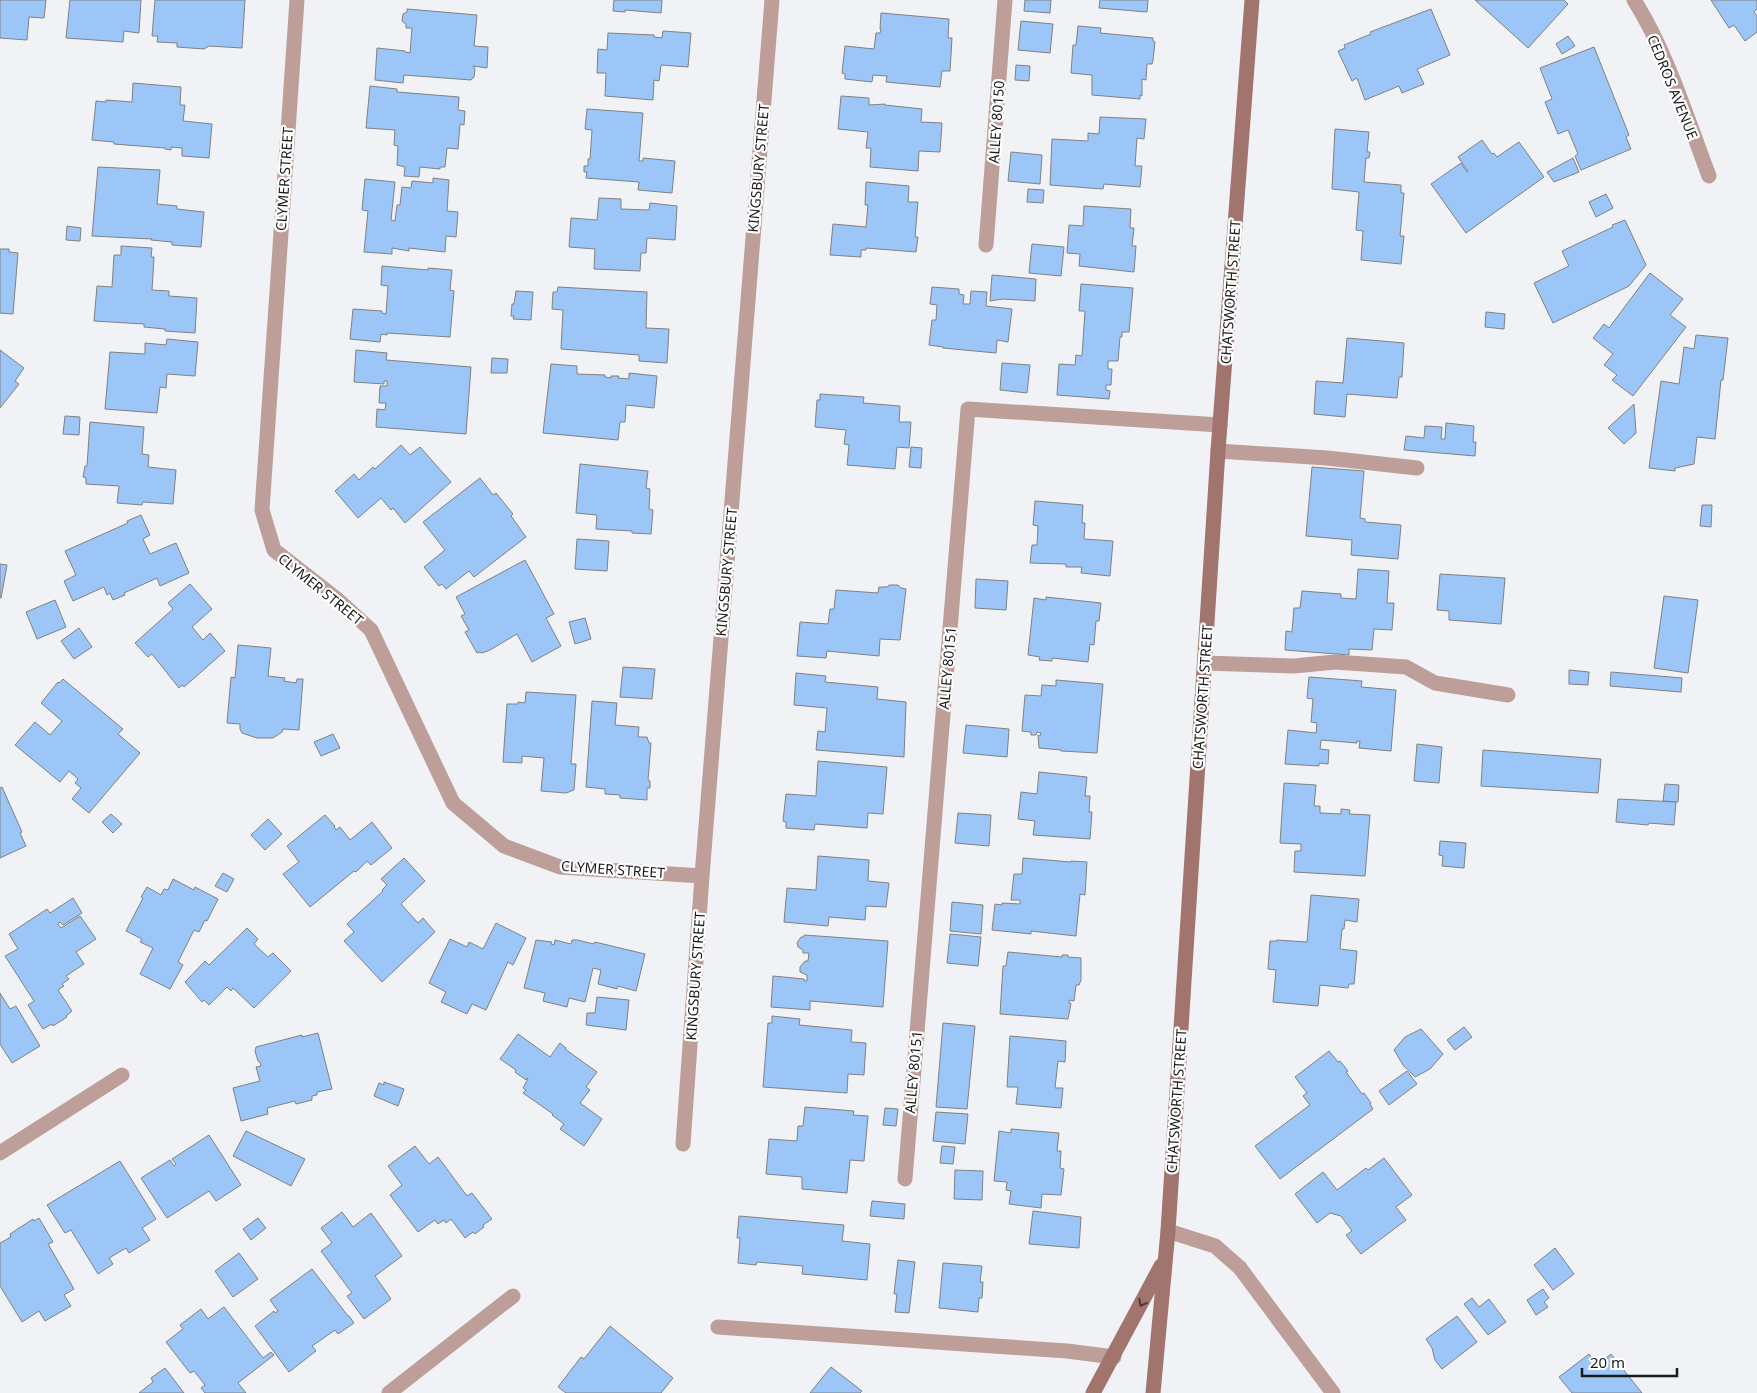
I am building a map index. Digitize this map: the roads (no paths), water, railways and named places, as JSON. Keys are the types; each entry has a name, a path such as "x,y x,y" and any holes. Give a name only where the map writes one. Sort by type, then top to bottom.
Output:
{"main road":[{"name":"CHATSWORTH STREET","path":"1153,1393 1168,1231 1218,451 1252,0"},
{"path":"1093,1393 1114,1357 1164,1260"}],"street":[{"name":"CLYMER STREET","path":"296,0 262,510 274,550 338,600 371,630 453,803 504,846 560,867 702,876"},
{"name":"KINGSBURY STREET","path":"683,1144 702,876 772,0"},
{"name":"ALLEY 80150","path":"986,245 1005,0"},
{"name":"CEDROS AVENUE","path":"1634,0 1670,72 1709,176"},
{"name":"ALLEY 80151","path":"905,1179 968,409 1220,425"},
{"path":"1218,451 1327,458 1417,468"},
{"path":"1205,663 1294,666 1335,662 1406,667 1435,683 1508,695"},
{"path":"0,1153 122,1075"},
{"path":"1168,1231 1215,1246 1240,1268 1333,1393"},
{"path":"389,1393 513,1296"},
{"path":"718,1328 1067,1351 1114,1357"}]}
